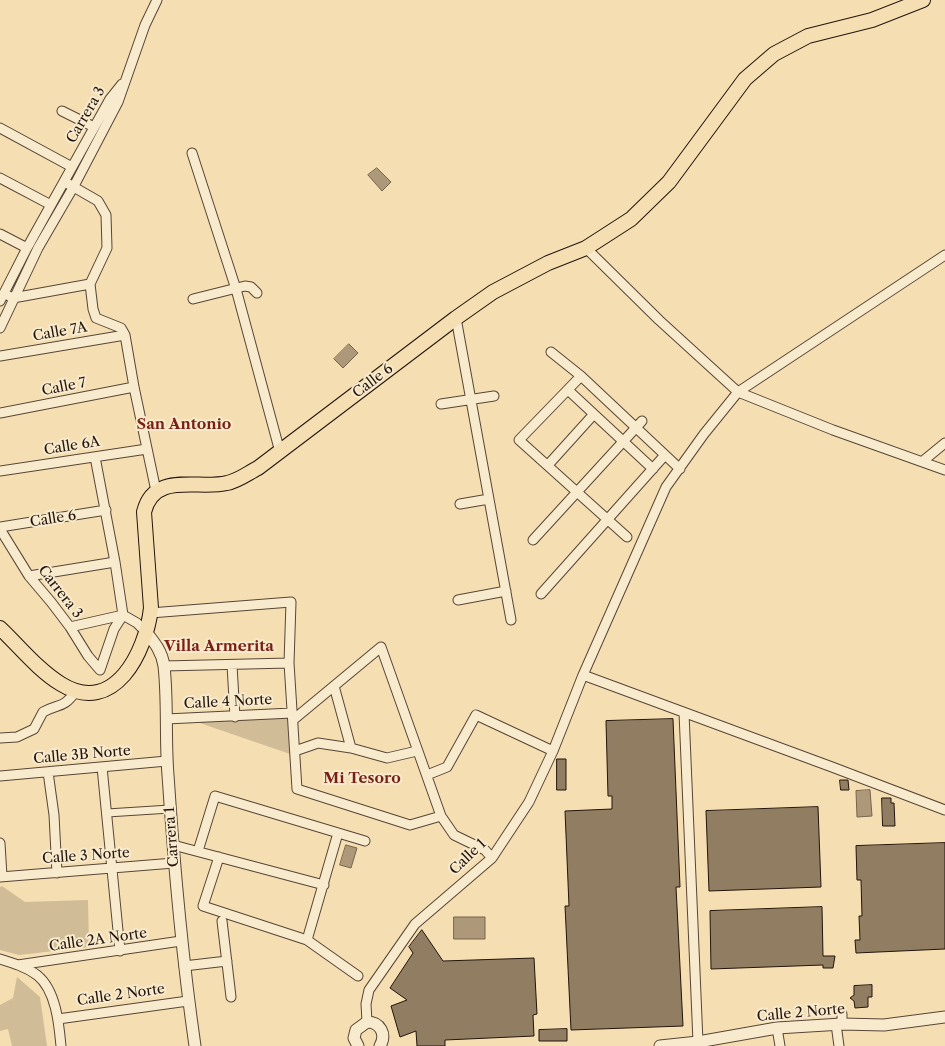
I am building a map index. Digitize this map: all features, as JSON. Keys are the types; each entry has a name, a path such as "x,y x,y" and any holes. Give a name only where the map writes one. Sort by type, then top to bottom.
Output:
{"main road":[{"name":"Calle 6","path":"156,491 182,484 227,483 258,468 456,318 511,282 548,263 586,248 631,219 657,196 724,110 741,84 754,70 774,54 808,36 872,20 923,0"},
{"path":"0,628 51,677 76,691 88,693 100,692 112,687 135,661 146,632 151,610 144,512 147,503 156,491"}],"street":[{"path":"124,82 145,25 157,0"},
{"name":"Carrera 3","path":"1,295 110,99 124,82"},
{"name":"Carrera 3","path":"0,328 38,248 74,186 118,102 124,82"},
{"path":"62,111 94,127"},
{"path":"0,128 72,167"},
{"path":"192,153 236,289 280,452"},
{"path":"0,178 51,205"},
{"path":"65,182 98,201 106,215 106,248 90,284 93,309 96,318 121,328 125,335 134,387 156,491"},
{"path":"0,234 27,248"},
{"path":"586,248 659,320 738,392 833,430 945,470"},
{"name":"Calle 1","path":"367,1022 366,1004 369,990 415,924 492,858 529,802 553,751 583,675 666,488 704,434 738,392 945,255"},
{"path":"1,295 13,298 90,284"},
{"path":"193,299 245,286 250,287 256,293"},
{"path":"456,318 511,620"},
{"name":"Calle 7A","path":"0,356 125,335"},
{"path":"551,352 581,376 610,403 639,424 665,455 680,469"},
{"path":"581,376 519,440 627,537"},
{"name":"Calle 7","path":"0,413 134,387"},
{"path":"568,390 653,469"},
{"path":"441,404 494,396"},
{"path":"548,465 596,415 610,403"},
{"path":"533,540 639,424"},
{"path":"923,461 945,443"},
{"name":"Calle 6A","path":"0,471 147,449"},
{"path":"541,594 665,455"},
{"path":"95,457 106,510 123,615"},
{"path":"460,504 489,499"},
{"name":"Calle 6","path":"0,528 106,510"},
{"name":"Carrera 3","path":"0,528 29,576 52,602 70,626 88,656 100,670 114,629 123,615"},
{"path":"29,576 115,562"},
{"path":"458,600 506,591"},
{"path":"151,610 291,602 289,663 297,789 410,825 440,816"},
{"path":"70,626 123,615 137,623 146,632"},
{"name":"Carrera 1","path":"146,632 160,649 164,666 167,761 172,845 181,941 195,1046"},
{"path":"293,716 334,686 381,647 427,775 440,816 454,835 485,850 492,858"},
{"path":"164,666 289,663"},
{"path":"232,665 235,717"},
{"path":"583,675 945,810"},
{"path":"334,686 351,748"},
{"path":"0,738 17,737 34,729 43,712 62,706 68,702 76,691"},
{"path":"684,713 698,1042"},
{"path":"427,775 447,767 476,715 553,751"},
{"name":"Calle 4 Norte","path":"166,719 293,716"},
{"path":"295,750 318,743 351,748 387,758 417,750"},
{"name":"Calle 3B Norte","path":"0,776 167,761"},
{"path":"102,767 110,870 120,951"},
{"path":"48,772 54,815 57,872"},
{"path":"198,851 215,796 365,841"},
{"path":"106,813 170,809"},
{"path":"307,940 338,833"},
{"path":"0,843 1,876"},
{"path":"172,845 324,885"},
{"path":"219,857 203,906 307,940 358,976"},
{"name":"Calle 3 Norte","path":"1,876 110,870 174,864"},
{"path":"222,921 231,997"},
{"name":"Calle 2A Norte","path":"18,965 181,941"},
{"path":"0,959 18,965 38,975 51,995 58,1019 61,1046"},
{"path":"184,966 227,961"},
{"name":"Calle 2 Norte","path":"58,1019 188,1001"},
{"name":"Calle 2 Norte","path":"660,1046 698,1042 777,1028 840,1021 884,1025 945,1017"},
{"path":"839,1046 840,1021"},
{"path":"355,1045 354,1034 356,1030 367,1022 375,1023 382,1029 384,1037 381,1046"},
{"path":"777,1028 780,1046"}],"shaded area":[{"path":"377,168 391,182 382,191 368,175"},
{"path":"349,344 358,353 343,368 334,359"},
{"path":"287,714 290,754 194,721"},
{"path":"870,790 872,816 857,817 856,791"},
{"path":"346,845 357,848 351,868 340,865"},
{"path":"2,886 25,902 88,900 89,947 19,955 0,950 0,887"},
{"path":"454,917 485,917 485,939 454,939"},
{"path":"17,977 40,997 47,1046 12,1046 8,1029 0,1031 0,1005 13,998"}],"building":[{"path":"673,719 680,887 676,887 683,1026 571,1030 565,906 569,906 565,811 612,809 612,796 608,796 606,721"},
{"path":"557,759 566,759 566,790 557,790"},
{"path":"840,780 848,780 849,790 841,790"},
{"path":"882,798 891,798 891,803 894,803 895,826 883,826"},
{"path":"818,807 821,887 709,891 706,811"},
{"path":"945,843 945,949 856,953 855,940 860,940 859,916 862,916 861,880 857,880 856,846"},
{"path":"822,907 823,956 835,956 833,968 823,968 823,965 711,969 710,911"},
{"path":"422,930 443,961 534,958 537,1014 533,1015 534,1036 445,1040 445,1046 417,1046 416,1031 400,1037 391,1006 407,1000 390,988 413,953 409,947"},
{"path":"872,985 872,997 868,997 868,1007 855,1008 854,1001 850,998 854,995 854,986"},
{"path":"567,1029 567,1041 539,1041 539,1030"}],"district":[{"name":"San Antonio","path":"184,425"},
{"name":"Villa Armerita","path":"219,647"},
{"name":"Mi Tesoro","path":"362,779"}]}
